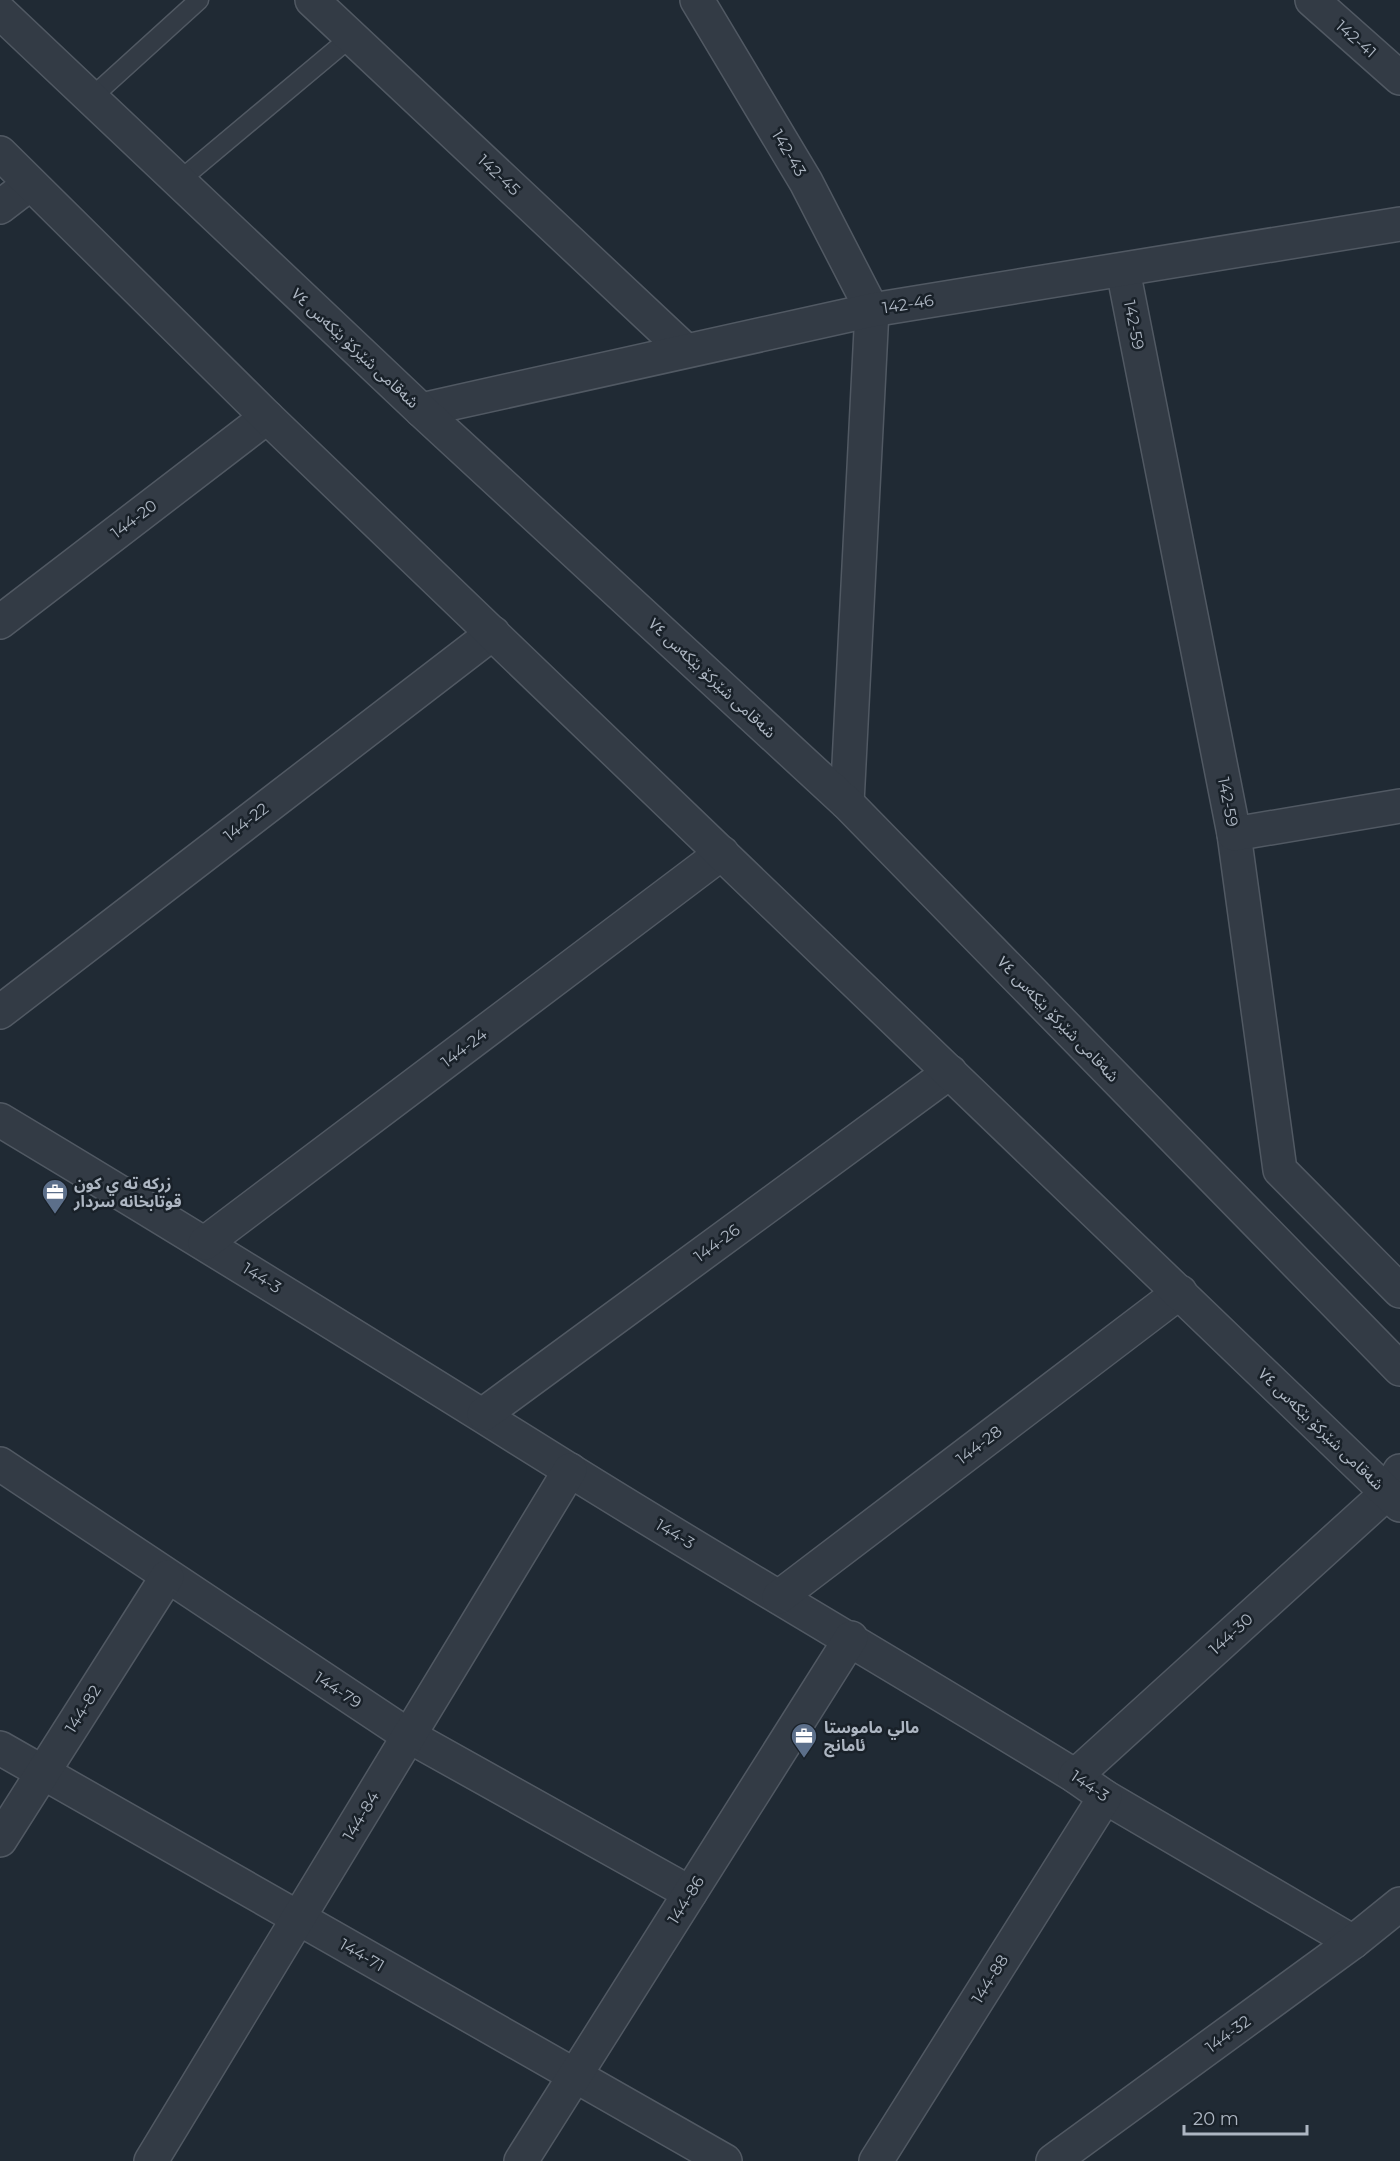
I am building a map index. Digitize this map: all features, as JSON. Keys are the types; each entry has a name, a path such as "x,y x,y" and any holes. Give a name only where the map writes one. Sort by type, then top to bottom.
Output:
{"street":[{"name":"142-45","path":"312,0 685,350"},
{"name":"142-43","path":"697,0 806,182 872,310"},
{"name":"142-41","path":"1312,0 1400,78"},
{"name":"شەقامی شێرکۆ بێکەس ٧٤","path":"0,12 421,410 847,803 1400,1369"},
{"name":"شەقامی شێرکۆ بێکەس ٧٤","path":"0,153 267,417 1179,1292 1396,1489"},
{"path":"0,207 30,184"},
{"name":"142-46","path":"421,410 872,310 1400,224"},
{"name":"142-59","path":"1123,270 1234,834 1280,1170 1400,1292"},
{"path":"847,803 872,310"},
{"name":"144-20","path":"0,622 267,417"},
{"name":"144-22","path":"0,1012 493,633"},
{"path":"1234,834 1400,806"},
{"name":"144-24","path":"206,1243 722,853"},
{"name":"144-26","path":"484,1414 950,1072"},
{"name":"144-3","path":"0,1120 206,1243 779,1598 851,1638 1075,1776 1105,1797 1353,1942"},
{"name":"144-28","path":"779,1598 1179,1292"},
{"name":"144-79","path":"0,1464 409,1736 690,1893"},
{"name":"144-84","path":"151,2161 570,1470"},
{"name":"144-30","path":"1075,1776 1396,1489"},
{"name":"144-82","path":"0,1840 167,1577"},
{"name":"144-86","path":"521,2161 851,1638"},
{"name":"144-71","path":"0,1748 725,2161"},
{"name":"144-88","path":"876,2161 1105,1797"},
{"name":"144-32","path":"1053,2161 1353,1942 1400,1904"}],"lane":[{"path":"91,98 199,0"},
{"path":"178,181 351,37"}],"place":[{"name":"زركه ته ي كون قوتابخانه سردار","path":"55,1215"},
{"name":"مالي ماموستا ئامانج","path":"804,1759"}]}
